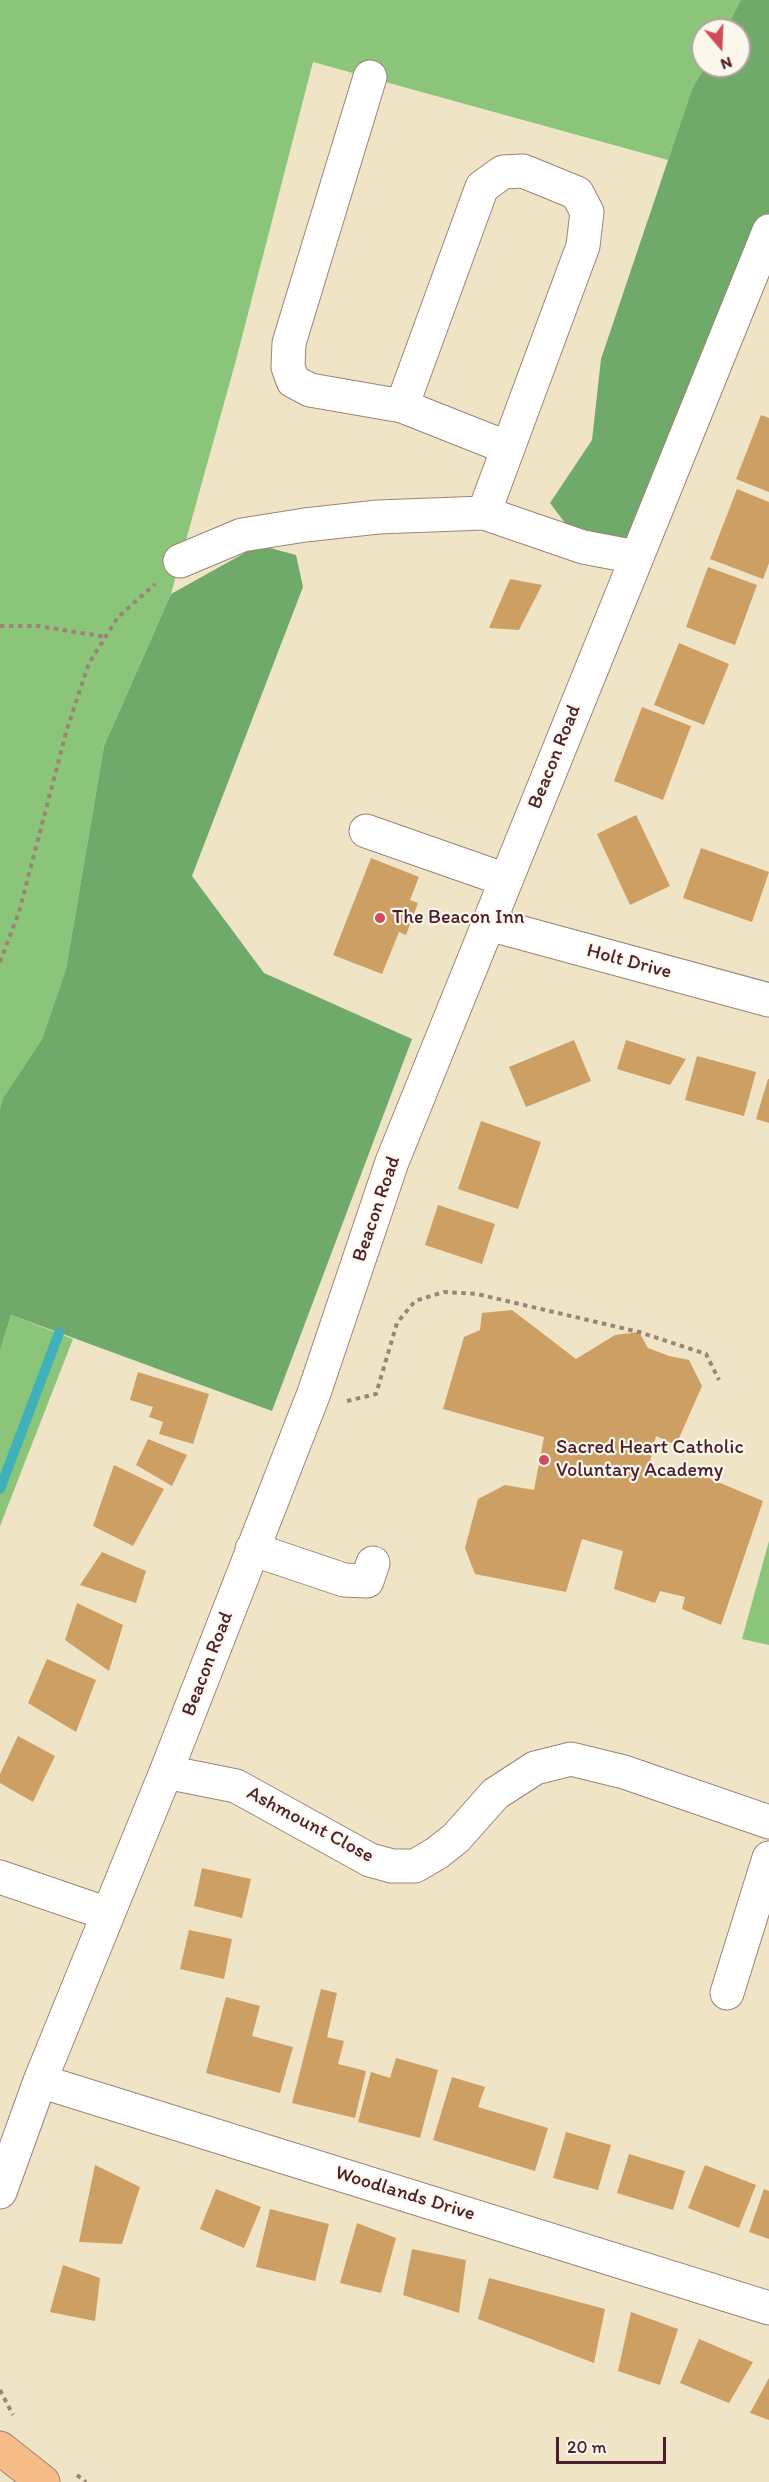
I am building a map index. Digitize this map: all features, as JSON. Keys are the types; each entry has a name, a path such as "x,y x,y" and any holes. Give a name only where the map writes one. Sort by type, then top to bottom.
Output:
{"main road":[{"path":"0,2448 43,2482"}],"street":[{"path":"370,77 289,343 288,367 293,381 310,390 402,406 508,448"},
{"path":"402,406 482,187 503,172 523,171 577,193 587,212 583,246 483,513"},
{"name":"Beacon Road","path":"0,2192 40,2081 166,1772 314,1393 392,1162 769,231"},
{"path":"180,561 242,535 305,525 378,517 483,513 583,546 636,557"},
{"path":"366,831 506,880"},
{"name":"Holt Drive","path":"489,924 769,1000"},
{"path":"252,1549 344,1580 367,1581 373,1563"},
{"name":"Ashmount Close","path":"166,1772 236,1786 370,1860 392,1866 415,1866 437,1853 456,1838 495,1794 535,1768 571,1760 624,1772 769,1822"},
{"path":"727,1994 769,1858"},
{"path":"0,1877 108,1914"},
{"name":"Woodlands Drive","path":"40,2081 769,2308"}],"path":[{"path":"0,962 19,912 67,729 89,663 118,617 180,561"},
{"path":"0,626 38,626 106,637"},
{"path":"341,1403 376,1394 397,1323 415,1302 444,1292 477,1294 580,1317 661,1339 706,1354 719,1380"}],"green space":[{"path":"0,0 741,0 731,18 691,18 691,78 698,78 692,89 668,160 313,62 236,360 171,594 104,746 66,969 42,1039 3,1098 0,1109"},
{"path":"741,0 769,0 769,217 636,557 583,547 550,503 592,440 601,359 692,89 698,78 751,78 751,18 731,18"},
{"path":"259,545 296,555 303,587 192,876 264,973 412,1039 272,1411 11,1315 0,1351 0,1109 3,1098 42,1039 66,969 104,746 171,594"},
{"path":"11,1315 73,1339 0,1526 0,1351"},
{"path":"769,1541 769,1645 742,1639"}],"building":[{"path":"761,415 769,418 769,492 736,479"},
{"path":"737,489 769,502 769,563 763,579 710,559"},
{"path":"708,567 757,585 735,645 686,627"},
{"path":"510,579 542,585 519,630 489,628"},
{"path":"679,643 729,664 704,725 654,705"},
{"path":"642,707 691,726 663,800 614,781"},
{"path":"636,815 670,886 630,905 597,834"},
{"path":"701,848 769,872 752,922 683,898"},
{"name":"The Beacon Inn","path":"371,858 419,877 410,900 418,903 406,935 399,932 382,974 333,955"},
{"path":"574,1040 591,1081 526,1107 509,1067"},
{"path":"626,1040 686,1059 670,1085 617,1069"},
{"path":"697,1056 756,1072 744,1116 685,1100"},
{"path":"769,1079 769,1123 756,1119"},
{"path":"481,1121 541,1142 518,1209 458,1189"},
{"path":"438,1205 495,1224 482,1264 425,1245"},
{"path":"512,1310 576,1359 615,1335 639,1332 648,1348 689,1360 702,1386 676,1445 656,1436 647,1474 680,1466 763,1501 721,1625 682,1609 685,1597 660,1591 655,1603 614,1589 623,1551 582,1539 566,1592 475,1574 465,1548 478,1499 505,1485 534,1490 544,1437 443,1409 464,1337 480,1330 482,1313"},
{"path":"138,1372 209,1394 193,1444 159,1434 163,1422 149,1417 153,1407 130,1400"},
{"path":"148,1439 187,1455 172,1486 136,1465"},
{"path":"114,1465 164,1489 133,1546 93,1526"},
{"path":"102,1552 146,1571 136,1603 80,1585"},
{"path":"77,1603 123,1625 109,1671 65,1640"},
{"path":"47,1659 96,1680 76,1732 28,1703"},
{"path":"18,1736 55,1756 33,1802 0,1783 0,1774"},
{"path":"202,1868 251,1879 242,1918 194,1906"},
{"path":"189,1930 232,1939 224,1979 180,1969"},
{"path":"321,1989 337,1993 327,2037 344,2041 338,2064 366,2071 355,2118 292,2103"},
{"path":"226,1997 260,2006 252,2036 293,2047 280,2093 206,2073"},
{"path":"396,2058 438,2070 420,2138 358,2122 371,2072 390,2078"},
{"path":"452,2077 485,2087 478,2107 548,2128 535,2171 433,2140"},
{"path":"566,2132 611,2145 598,2190 553,2178"},
{"path":"629,2154 685,2171 673,2210 617,2193"},
{"path":"95,2165 140,2187 122,2244 79,2242"},
{"path":"705,2165 756,2185 739,2228 688,2208"},
{"path":"216,2189 261,2207 244,2248 200,2229"},
{"path":"764,2189 769,2191 769,2239 749,2232"},
{"path":"270,2209 329,2224 315,2281 256,2267"},
{"path":"357,2223 396,2238 381,2293 340,2283"},
{"path":"412,2249 466,2260 459,2313 403,2295"},
{"path":"63,2265 100,2278 95,2321 50,2312"},
{"path":"489,2278 605,2309 594,2363 478,2319"},
{"path":"631,2312 678,2329 660,2385 618,2371"},
{"path":"699,2339 753,2362 729,2403 680,2383"},
{"path":"769,2378 769,2420 750,2413"}],"waterway":[{"path":"0,1489 59,1333"}],"place":[{"name":"The Beacon Inn","path":"380,918"},
{"name":"Sacred Heart Catholic Voluntary Academy","path":"544,1460"}]}
